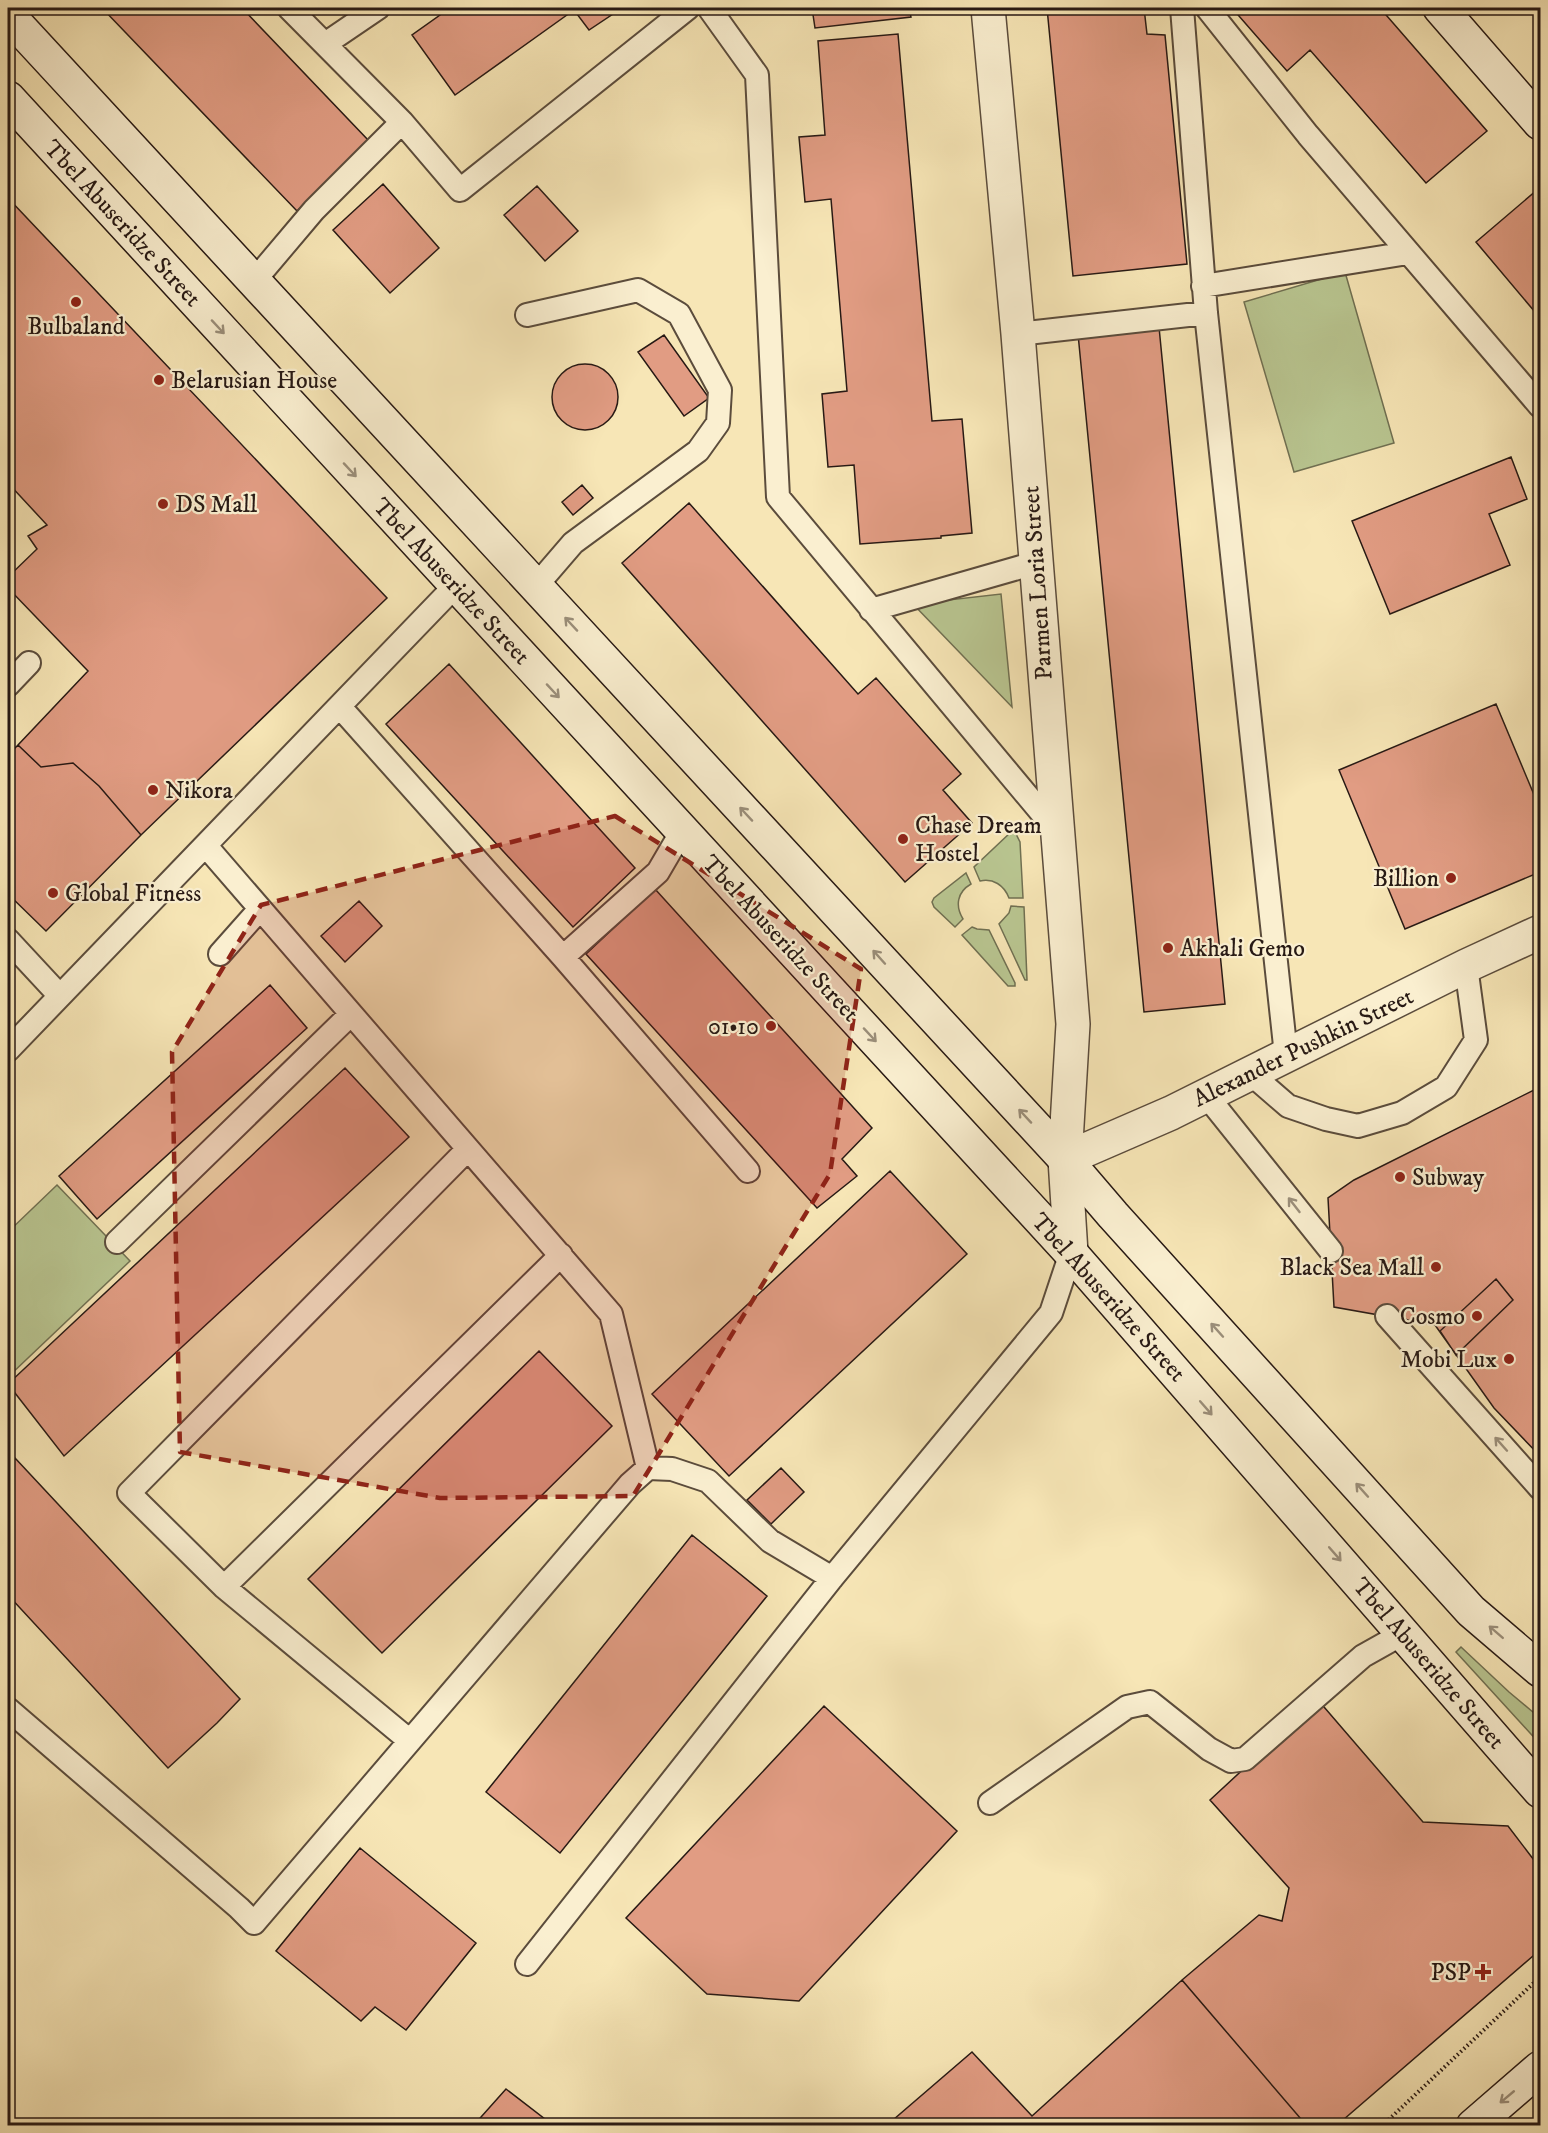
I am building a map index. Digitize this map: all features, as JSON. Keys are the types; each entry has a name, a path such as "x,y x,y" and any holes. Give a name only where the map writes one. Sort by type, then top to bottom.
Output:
{"main road":[{"name":"Parmen Loria Street","path":"988,8 1018,334 1073,1024 1065,1159 1071,1253"},
{"path":"1440,8 1540,123"},
{"path":"8,15 1065,1159 1113,1215 1472,1611 1540,1670"},
{"name":"Tbel Abuseridze Street","path":"8,98 1071,1253 1540,1791"},
{"name":"Alexander Pushkin Street","path":"1065,1159 1171,1113 1466,966 1540,932"},
{"path":"1473,2126 1540,2068"}],"lane":[{"path":"289,8 402,122 460,190 688,8"},
{"path":"325,44 378,8"},
{"path":"709,8 757,75 778,497 1056,830"},
{"path":"1182,8 1203,286 1286,1056"},
{"path":"1207,8 1308,135 1540,406"},
{"path":"254,281 314,210 402,122"},
{"path":"1203,286 1408,253"},
{"path":"527,315 638,290 679,314 720,390 718,423 698,451 573,543 536,586"},
{"path":"1018,334 1206,313"},
{"path":"871,610 1035,563"},
{"path":"8,1050 456,585"},
{"path":"8,685 29,663"},
{"path":"340,707 563,957 748,1171"},
{"path":"563,957 658,872 682,831"},
{"path":"206,846 611,1314 648,1468"},
{"path":"220,954 260,909"},
{"path":"8,940 60,996"},
{"path":"1251,1074 1288,1106 1326,1119 1358,1126 1402,1113 1446,1087 1476,1040 1466,966"},
{"path":"117,1242 351,1014"},
{"path":"1206,1095 1330,1251"},
{"path":"410,1741 224,1587 129,1493 468,1149"},
{"path":"527,1964 832,1578 1051,1313 1071,1253"},
{"path":"224,1587 561,1255"},
{"path":"1387,1316 1540,1488"},
{"path":"8,1709 254,1923 630,1484 648,1468 672,1469 708,1481 770,1541 832,1578"},
{"path":"990,1803 1127,1707 1150,1702 1209,1749 1231,1761 1245,1759 1363,1656 1404,1633"}],"path":[{"path":"8,545 14,551 8,558"},
{"path":"1382,2126 1540,1977"}],"highlighted area":[{"path":"615,816 861,969 830,1174 633,1496 440,1498 180,1452 172,1052 261,905"}],"green space":[{"path":"1345,272 1394,443 1294,472 1244,302"},
{"path":"1001,594 1012,707 913,604"},
{"path":"1011,832 1015,832 1020,842 1023,898 1009,898 997,883 980,881 974,867"},
{"path":"966,873 971,884 960,895 958,904 963,919 955,927 934,907 932,902"},
{"path":"1011,906 1024,907 1027,980 999,924 1009,913"},
{"path":"972,927 989,930 1015,986 1008,986 962,935"},
{"path":"57,1185 130,1261 8,1377 8,1232"},
{"path":"1461,1647 1540,1718 1540,1744 1456,1652"}],"building":[{"path":"102,8 242,8 369,141 297,211"},
{"path":"450,8 622,8 589,30 574,10 455,95 412,35"},
{"path":"812,8 909,8 911,17 815,28"},
{"path":"1047,8 1144,8 1147,34 1165,35 1187,264 1073,276"},
{"path":"1232,8 1380,8 1487,131 1426,183 1310,50 1287,71"},
{"path":"898,34 932,421 962,419 972,533 941,536 941,538 860,544 854,465 828,467 822,394 847,391 831,199 805,202 799,137 825,135 818,41"},
{"path":"383,184 439,248 390,293 333,230"},
{"path":"537,186 578,231 545,261 504,215"},
{"path":"1537,190 1540,193 1540,318 1476,242"},
{"name":"DS Mall","path":"8,198 387,598 141,835 99,786 73,763 41,767 18,745 88,671 8,588 8,577 37,549 28,536 47,525 8,483"},
{"path":"1159,327 1225,1004 1144,1012 1078,334"},
{"path":"664,335 709,398 684,416 638,352"},
{"path":"578,364 592,364 604,369 613,378 618,397 616,410 609,421 592,430 578,430 566,425 557,416 552,404 552,390 557,378 566,369"},
{"path":"1511,457 1527,499 1489,514 1510,565 1390,614 1352,521"},
{"path":"582,485 593,498 573,515 562,502"},
{"path":"689,503 858,694 876,678 961,774 943,790 972,823 905,882 622,563"},
{"path":"449,664 635,868 573,927 386,724"},
{"path":"1496,704 1540,809 1540,872 1405,929 1339,770"},
{"path":"18,745 41,767 73,763 99,786 141,835 46,931 8,894 8,755"},
{"path":"655,889 872,1128 842,1159 857,1176 817,1208 586,954"},
{"path":"359,901 382,926 345,962 321,936"},
{"path":"270,985 307,1028 97,1219 59,1176"},
{"path":"345,1068 409,1137 64,1456 8,1384"},
{"name":"Black Sea Mall","path":"1540,1087 1540,1456 1494,1408 1435,1325 1334,1307 1328,1198 1354,1180"},
{"path":"890,1171 967,1254 729,1476 652,1394"},
{"name":"Cosmo","path":"1496,1279 1513,1300 1456,1355 1440,1331"},
{"path":"539,1351 612,1426 382,1653 308,1579"},
{"path":"15,1458 240,1699 168,1768 8,1595 8,1465"},
{"path":"781,1468 804,1492 771,1524 747,1500"},
{"path":"692,1535 767,1596 560,1853 486,1792"},
{"path":"1318,1700 1423,1822 1508,1826 1540,1868 1540,1950 1336,2126 1307,2126 1182,1980 1259,1915 1282,1921 1289,1888 1210,1800"},
{"path":"824,1706 957,1831 799,2001 707,1994 626,1918"},
{"path":"360,1848 476,1943 406,2030 375,2007 361,2021 276,1951"},
{"path":"1182,1980 1307,2126 886,2126 972,2052 1032,2116"},
{"path":"506,2089 554,2126 473,2126"}],"place":[{"name":"Bulbaland","path":"76,302"},
{"name":"Belarusian House","path":"159,380"},
{"name":"DS Mall","path":"163,504"},
{"name":"Nikora","path":"153,790"},
{"name":"Chase Dream Hostel","path":"903,839"},
{"name":"Billion","path":"1451,878"},
{"name":"Global Fitness","path":"53,893"},
{"name":"Akhali Gemo","path":"1168,948"},
{"name":"01•10","path":"771,1026"},
{"name":"Subway","path":"1400,1177"},
{"name":"Black Sea Mall","path":"1436,1267"},
{"name":"Cosmo","path":"1477,1316"},
{"name":"Mobi Lux","path":"1509,1359"},
{"name":"PSP","path":"1483,1972"}]}
